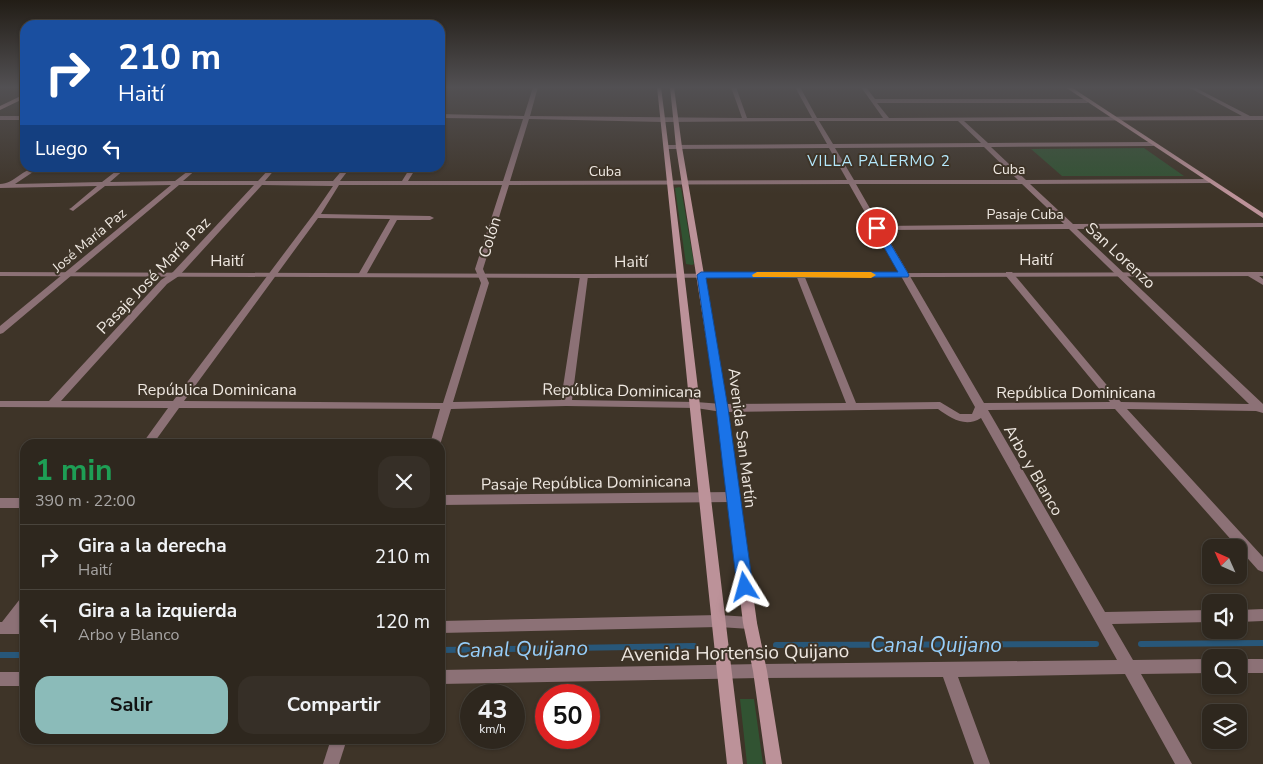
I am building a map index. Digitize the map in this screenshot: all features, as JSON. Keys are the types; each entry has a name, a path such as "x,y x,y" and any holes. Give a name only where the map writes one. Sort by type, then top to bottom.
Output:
{"main road":[{"path":"664,123 696,405 704,497 735,764"},
{"name":"Avenida San Martín","path":"676,123 722,408 732,497 750,623 760,671 774,764"},
{"path":"1121,123 1263,216"}],"street":[{"name":"Colón","path":"436,439 484,283 483,275 479,268 525,123"},
{"name":"Arbo y Blanco","path":"817,123 1184,764"},
{"name":"San Lorenzo","path":"964,123 1068,226 1262,409"},
{"path":"667,147 1153,144"},
{"path":"0,190 29,172"},
{"path":"73,209 118,172"},
{"name":"José María Paz","path":"0,331 190,172"},
{"name":"Pasaje José María Paz","path":"53,403 164,282 176,274 259,186 258,182 269,172"},
{"path":"151,439 270,275 316,216 336,186 335,183 344,172"},
{"path":"404,183 411,172"},
{"name":"Cuba","path":"4,186 258,182 685,183 1209,180"},
{"path":"316,216 430,218"},
{"path":"362,275 394,218"},
{"name":"Pasaje Cuba","path":"877,228 1263,225"},
{"name":"Haití","path":"0,274 584,276 1263,274"},
{"path":"1009,274 1118,405 1263,566"},
{"path":"1251,274 1263,283"},
{"path":"800,275 852,405"},
{"path":"566,403 584,276"},
{"name":"República Dominicana","path":"0,404 446,406 566,403 696,405 722,408 852,405 940,406 958,418 976,417 980,407 1118,405 1262,409"},
{"name":"Pasaje República Dominicana","path":"445,500 732,497"},
{"path":"0,503 20,503"},
{"path":"3,628 20,609"},
{"path":"1247,616 1263,615"},
{"path":"1100,618 1202,616"},
{"name":"Avenida Hortensio Quijano","path":"445,628 719,621 750,623"},
{"path":"3,628 20,628"},
{"name":"Avenida Hortensio Quijano","path":"445,677 1202,666"},
{"path":"1247,666 1263,666"},
{"path":"948,670 982,764"},
{"path":"0,679 20,679"},
{"path":"332,764 338,744"}],"green space":[{"path":"1144,148 1184,176 1062,176 1031,149"},
{"path":"675,188 681,188 694,264 692,265 686,264"},
{"path":"740,699 754,699 763,764 747,764"}],"waterway":[{"name":"Canal Quijano","path":"1141,644 1263,643"},
{"name":"Canal Quijano","path":"776,645 1096,644"},
{"name":"Canal Quijano","path":"445,650 694,646"},
{"name":"Canal Quijano","path":"0,655 20,655"}],"slow traffic":[{"path":"757,275 871,275"}],"district":[{"name":"VILLA PALERMO 2","path":"879,161"}],"route":[{"path":"745,587 722,408 701,275 904,275 877,228"}]}
